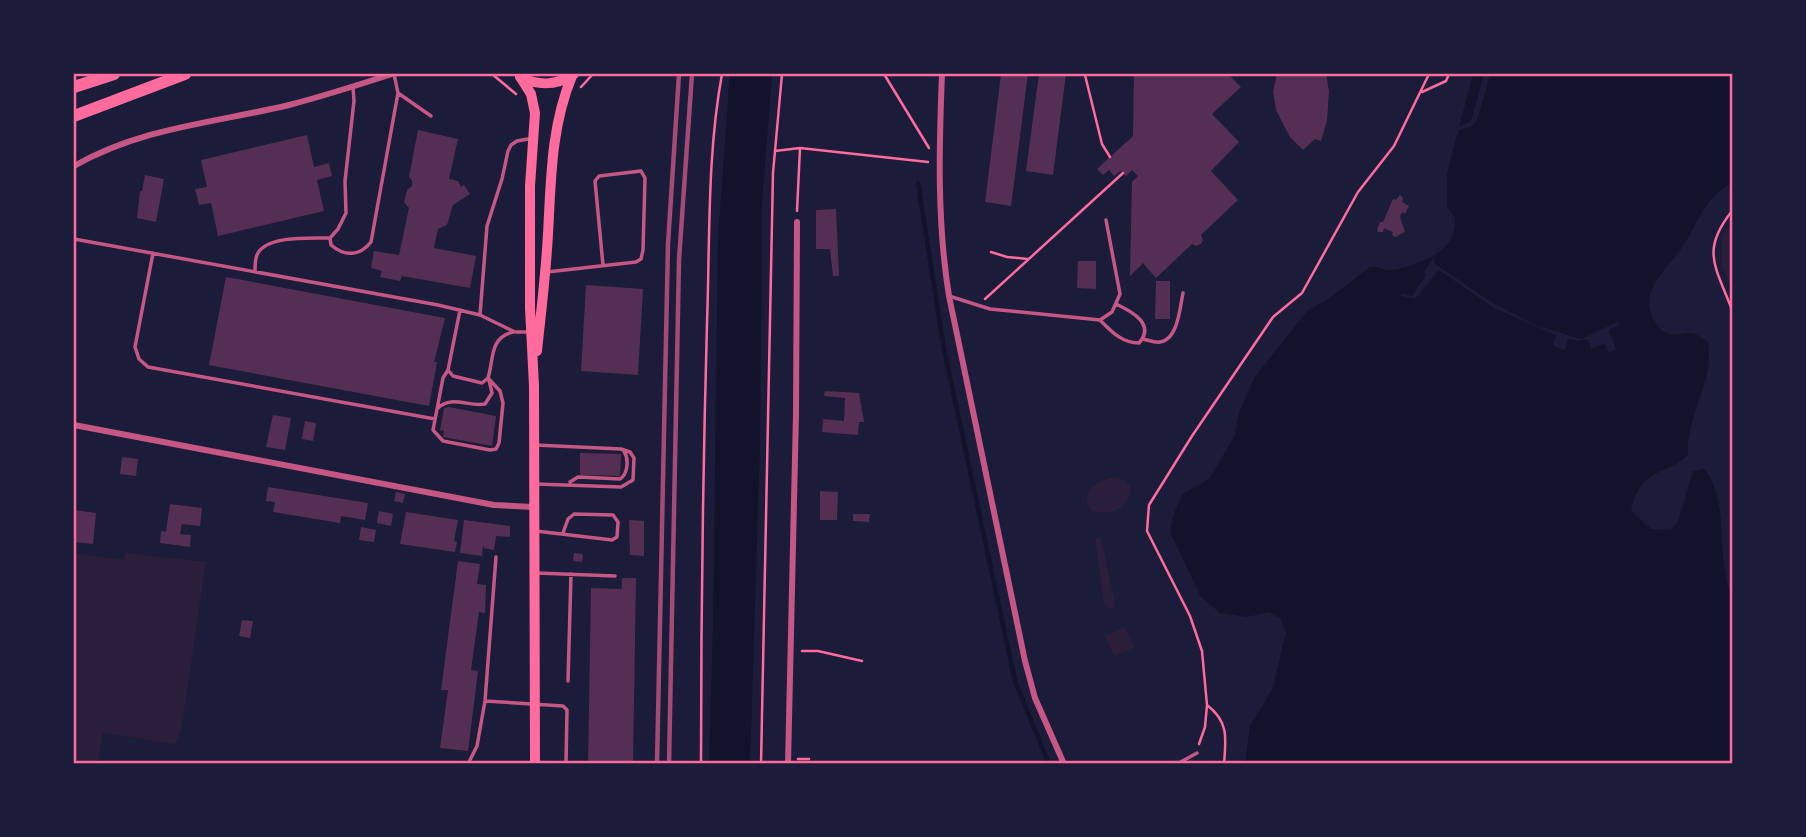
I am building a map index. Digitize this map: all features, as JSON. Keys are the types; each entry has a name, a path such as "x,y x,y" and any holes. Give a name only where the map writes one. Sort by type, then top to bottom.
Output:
{"highway":[{"path":"74,87 114,74"},
{"path":"74,116 185,74"}],"main road":[{"path":"518,76 545,84 558,83 573,75"},
{"path":"534,386 551,166 560,112 573,75"},
{"path":"518,76 531,94 535,138 530,186 534,386 533,764"}],"street":[{"path":"74,166 99,152 142,135 288,105 393,74"},
{"path":"942,74 938,163 941,244 949,296 1025,661 1035,698 1065,764"},
{"path":"788,764 792,651 797,222"},
{"path":"74,425 494,505 534,507"}],"lane":[{"path":"330,238 331,245 339,252 353,254 365,249 371,242 398,93 393,74"},
{"path":"255,272 257,255 265,244 287,239 330,238 338,229 346,213 345,181 354,101 353,87"},
{"path":"398,93 431,116"},
{"path":"480,315 486,226 502,179 508,151 517,141 535,138"},
{"path":"544,272 636,262 642,255 645,178 641,171 600,176 595,181 603,265"},
{"path":"1100,320 1112,312 1121,294 1106,220"},
{"path":"74,239 460,310 480,315 515,332"},
{"path":"153,253 135,347 139,359 148,367 435,419"},
{"path":"1143,339 1159,342 1168,339 1173,332 1183,293"},
{"path":"949,296 990,309 1100,320 1129,343 1139,343 1143,339 1144,323 1136,313 1116,304"},
{"path":"460,310 433,430 443,441 496,449 503,403 500,391 488,379"},
{"path":"436,409 450,401 478,406 485,404 492,393 488,379 494,344 503,335 515,332 531,333"},
{"path":"448,370 453,376 482,383 488,379"},
{"path":"534,445 623,450 630,452 634,458 633,480 621,487 568,483 534,484"},
{"path":"568,483 578,477 620,479 623,477 627,457 623,450"},
{"path":"534,531 612,540 617,537 618,522 613,515 574,514 568,519 564,533"},
{"path":"468,764 477,746 485,701 496,557"},
{"path":"534,572 615,576"},
{"path":"568,681 571,574"},
{"path":"485,701 563,706 567,710 566,764"},
{"path":"1177,764 1196,753"}],"path":[{"path":"492,74 518,97"},
{"path":"701,764 710,234 717,100 722,74"},
{"path":"761,764 775,151 782,74"},
{"path":"884,74 938,163"},
{"path":"1196,753 1205,727 1207,705 1202,651 1189,616 1147,531 1149,505 1273,317 1302,293 1358,192 1394,146 1429,74"},
{"path":"1421,94 1446,81 1449,74"},
{"path":"1085,75 1102,144 1110,157"},
{"path":"775,151 800,148 938,163"},
{"path":"797,222 800,148"},
{"path":"978,305 1123,173"},
{"path":"1732,211 1716,233 1713,252 1732,310"},
{"path":"991,252 1028,259"},
{"path":"792,651 818,650 862,661"},
{"path":"1207,705 1219,715 1225,727 1224,764"}],"shaded area":[{"path":"730,74 772,74 762,203 760,445 750,763 709,764 718,238"},
{"path":"1473,74 1732,74 1732,183 1708,203 1683,246 1655,283 1649,304 1659,327 1666,333 1692,333 1708,342 1707,371 1691,426 1688,455 1647,480 1641,486 1631,510 1651,529 1670,530 1678,522 1693,471 1704,469 1712,482 1720,513 1724,564 1732,596 1732,763 1245,763 1250,726 1273,688 1286,632 1280,618 1268,612 1247,617 1220,613 1201,597 1170,532 1173,516 1182,495 1210,478 1235,435 1239,412 1255,377 1308,310 1327,300 1370,267 1389,270 1404,267 1430,257 1449,243 1455,218 1447,206 1447,174"},
{"path":"1732,222 1732,290 1722,265 1722,235"},
{"path":"1114,477 1130,486 1127,501 1111,512 1101,513 1090,509 1087,497 1092,488"},
{"path":"1101,537 1115,604 1108,609 1104,606 1095,538"},
{"path":"74,553 125,560 125,553 206,562 182,725 176,744 103,733 98,763 74,763"},
{"path":"1125,627 1135,647 1114,656 1105,636"}],"pier":[{"path":"1484,74 1490,74 1477,121 1458,131 1459,126 1471,121"},
{"path":"1434,257 1434,263 1488,300 1537,326 1582,339 1617,322 1619,325 1609,330 1616,349 1609,353 1604,344 1592,349 1587,339 1579,341 1568,339 1565,350 1553,346 1556,335 1494,308 1439,270 1415,299 1401,296 1402,293 1412,296"}],"building":[{"path":"1001,74 1028,74 1011,206 985,202"},
{"path":"1039,74 1066,74 1053,175 1026,171"},
{"path":"1134,74 1228,74 1241,87 1212,114 1239,142 1211,171 1238,200 1201,235 1201,244 1192,244 1156,278 1143,263 1130,276 1132,182 1138,176 1132,170 1126,176 1120,171 1114,176 1109,170 1103,175 1097,169 1133,136"},
{"path":"1277,74 1326,74 1329,91 1327,121 1321,141 1315,139 1303,150 1290,137 1276,110 1273,92"},
{"path":"418,130 458,139 449,179 458,181 461,187 464,185 470,194 453,205 447,225 438,229 434,248 476,256 470,288 402,276 400,281 380,277 382,271 371,268 374,251 399,255 409,208 404,202 407,190 412,186 409,177"},
{"path":"307,135 314,167 329,163 332,176 317,180 324,211 218,236 211,203 199,205 195,189 207,187 201,160"},
{"path":"145,175 164,179 156,222 137,218"},
{"path":"1400,195 1402,202 1409,206 1400,217 1405,232 1395,237 1393,232 1384,228 1383,232 1378,232 1380,222 1383,222 1393,199 1396,200"},
{"path":"836,209 839,276 833,276 830,249 816,249 816,210"},
{"path":"1078,261 1096,261 1096,289 1077,288"},
{"path":"226,277 445,318 434,362 437,362 429,406 209,365"},
{"path":"1156,281 1170,281 1170,319 1155,319"},
{"path":"586,285 643,289 638,375 581,371"},
{"path":"825,391 859,393 864,422 859,422 858,435 822,432 823,419 844,421 845,398 824,396"},
{"path":"444,408 496,416 492,446 443,437 444,431 440,430"},
{"path":"273,415 291,418 285,450 266,447"},
{"path":"305,421 316,423 313,441 302,439"},
{"path":"580,453 621,454 620,476 580,475"},
{"path":"122,457 138,459 136,476 120,474"},
{"path":"268,487 368,503 365,520 341,516 340,523 273,512 275,502 266,501"},
{"path":"820,491 838,492 837,520 820,520"},
{"path":"396,492 405,494 403,503 394,501"},
{"path":"170,504 202,508 200,526 182,524 180,534 191,535 190,547 160,543 161,531 166,532"},
{"path":"74,510 96,513 93,544 74,542"},
{"path":"379,511 393,514 391,526 377,523"},
{"path":"406,512 458,520 455,552 400,544"},
{"path":"853,514 870,514 869,522 853,521"},
{"path":"464,520 510,526 510,537 496,536 494,550 484,548 483,545 482,556 460,553"},
{"path":"629,520 644,521 644,556 630,555"},
{"path":"361,527 376,530 374,542 359,540"},
{"path":"574,553 583,554 582,562 573,561"},
{"path":"458,561 480,564 477,584 486,585 485,613 479,612 471,670 478,671 468,751 440,748 448,690 441,690"},
{"path":"622,578 636,578 633,764 588,764 591,588 622,589"},
{"path":"242,620 253,621 250,638 239,636"}],"waterway":[{"path":"918,183 944,349 1015,681 1049,764"}],"railway":[{"path":"657,764 668,244 679,74"},
{"path":"669,764 679,260 692,74"}]}
